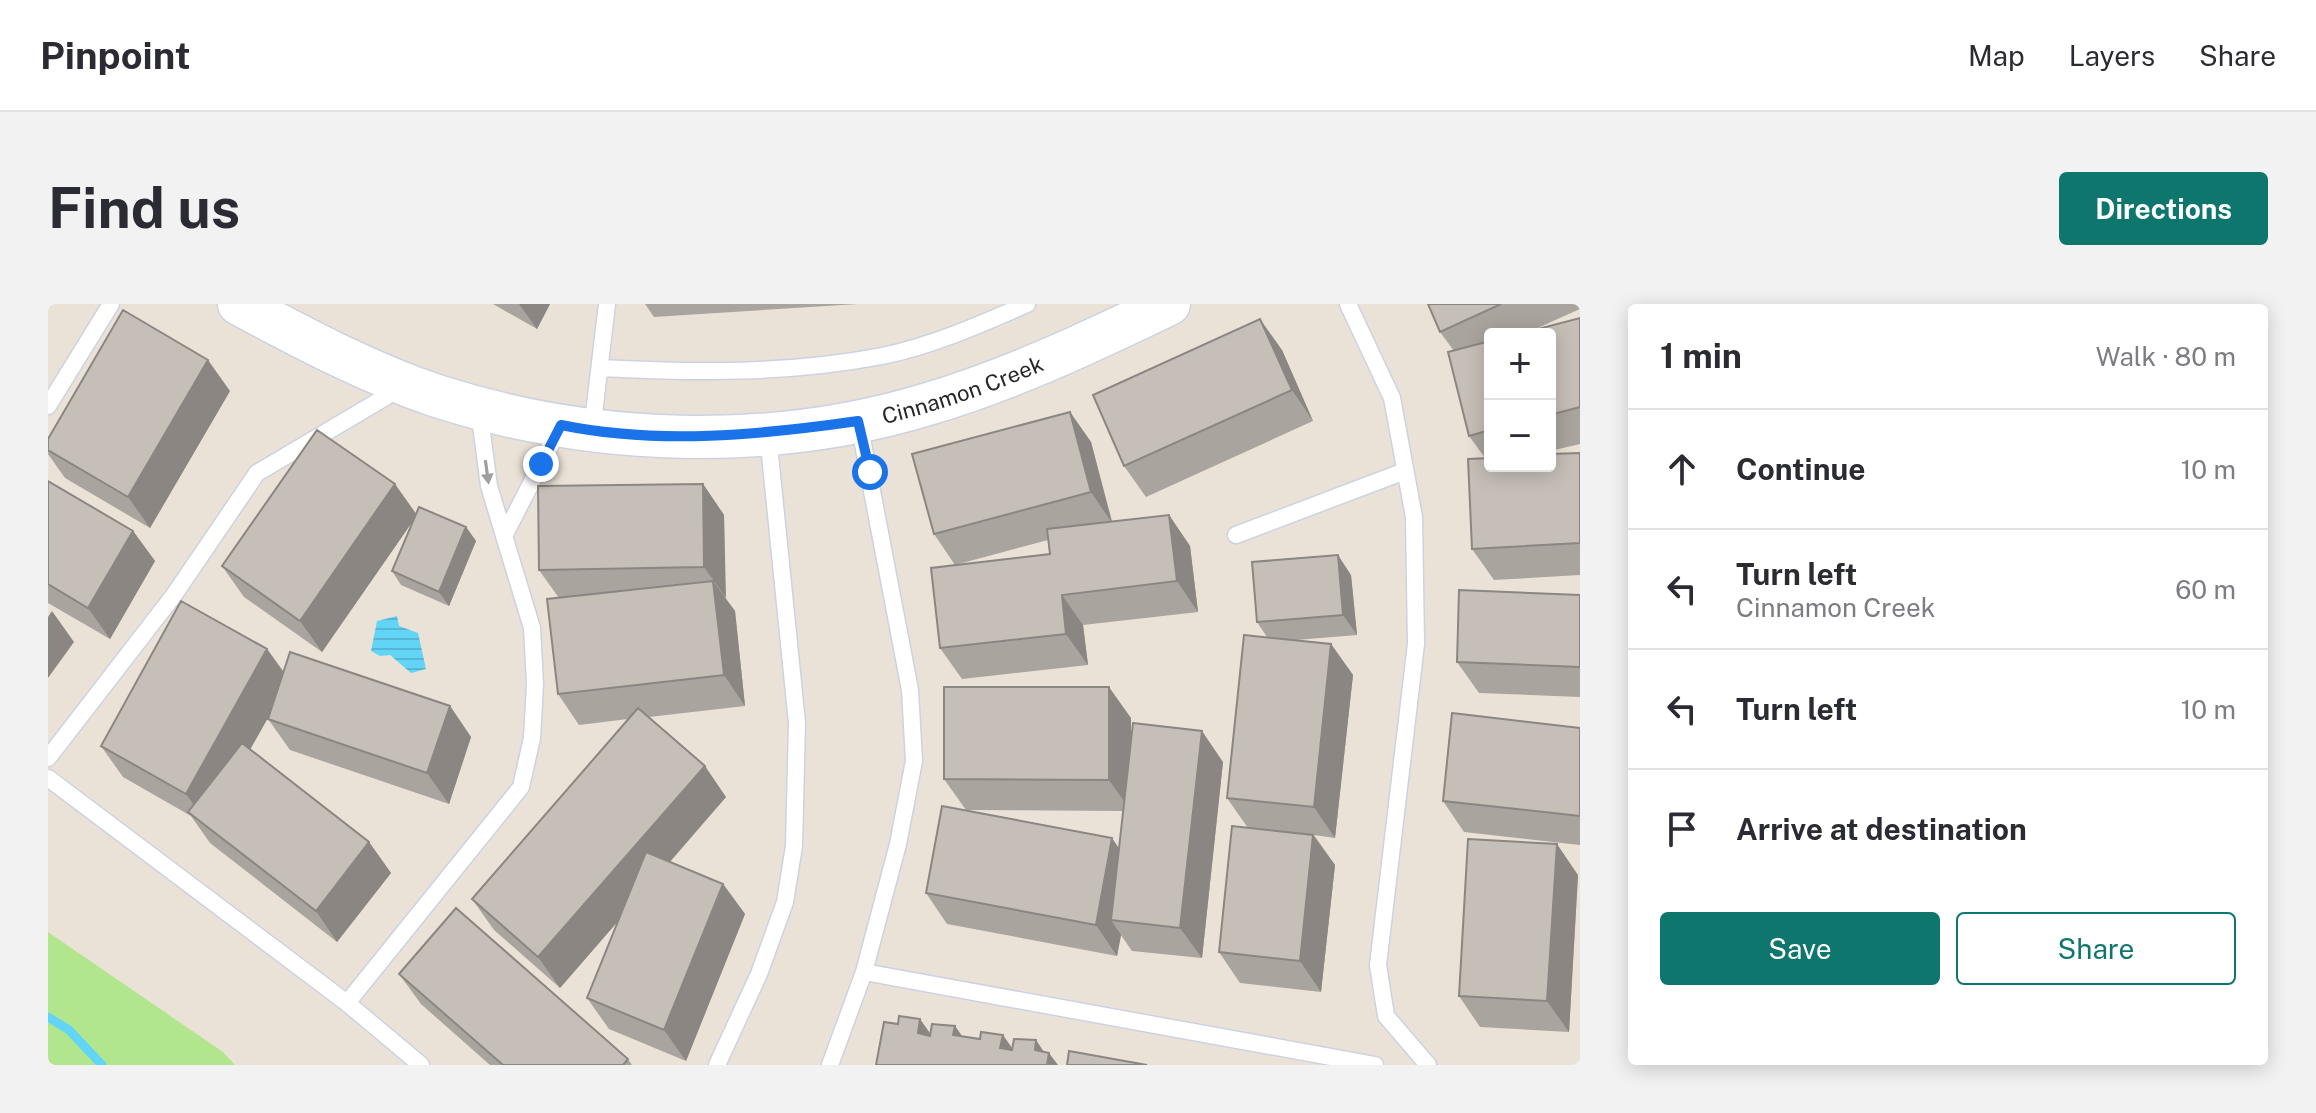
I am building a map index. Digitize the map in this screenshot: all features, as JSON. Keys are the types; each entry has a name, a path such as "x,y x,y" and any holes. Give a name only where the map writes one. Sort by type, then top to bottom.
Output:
{"street":[{"name":"Cinnamon Creek","path":"239,304 407,384 478,406 576,428 657,435 768,434 858,421 926,405 1016,375 1169,304"}],"lane":[{"path":"48,406 111,304"},
{"path":"504,536 576,428 600,368 607,304"},
{"path":"600,368 707,373 794,368 885,355 971,329 1027,304"},
{"path":"1348,304 1392,398 1414,517 1416,644 1378,965 1386,1016 1428,1065"},
{"path":"48,758 174,595 257,473 407,384"},
{"path":"347,1003 521,787 532,738 535,684 532,628 489,486 478,406"},
{"path":"830,1065 864,972 898,844 914,761 910,690 858,421"},
{"path":"717,1065 759,974 785,902 794,846 797,723 768,434"},
{"path":"1236,535 1405,471"},
{"path":"48,778 347,1003 421,1065"},
{"path":"864,972 1375,1065"}],"green space":[{"path":"48,932 223,1052 235,1065 48,1065"}],"water":[{"path":"397,616 399,626 418,633 426,669 411,673 390,655 380,656 371,651 377,621"}],"building":[{"path":"1428,304 1501,304 1440,332"},
{"path":"123,310 208,360 128,497 48,450 48,439"},
{"path":"1580,318 1580,407 1556,413 1556,328 1542,328"},
{"path":"1260,319 1292,390 1124,466 1093,395"},
{"path":"1484,343 1484,432 1469,436 1448,352"},
{"path":"1070,412 1091,492 934,534 912,454"},
{"path":"317,430 395,484 300,621 222,566"},
{"path":"1580,453 1580,543 1472,549 1468,459 1484,458 1484,472 1556,472 1556,454"},
{"path":"48,481 133,531 88,608 48,584"},
{"path":"703,484 704,567 539,570 538,486"},
{"path":"419,507 466,527 439,592 392,571"},
{"path":"1169,515 1177,581 1062,595 1066,634 940,648 931,568 1050,554 1047,529"},
{"path":"1338,555 1343,615 1257,622 1252,562"},
{"path":"713,581 724,675 558,694 547,599"},
{"path":"1459,590 1580,595 1580,667 1457,662"},
{"path":"181,601 267,649 186,794 101,746"},
{"path":"1244,635 1331,644 1314,807 1227,798"},
{"path":"290,652 450,706 427,773 268,719"},
{"path":"944,687 1109,687 1109,780 944,779"},
{"path":"638,708 705,766 538,957 472,899"},
{"path":"1452,713 1580,728 1580,816 1443,801"},
{"path":"1133,723 1202,731 1180,928 1111,920"},
{"path":"242,743 369,842 316,911 188,812"},
{"path":"942,806 1112,838 1096,925 926,893"},
{"path":"1232,826 1313,835 1300,961 1219,952"},
{"path":"1468,839 1557,844 1547,1001 1459,996"},
{"path":"646,852 723,884 664,1030 587,998"},
{"path":"456,908 628,1059 623,1065 503,1065 399,974"},
{"path":"899,1016 920,1019 918,1033 930,1036 932,1024 955,1026 953,1035 980,1039 981,1032 1003,1035 1000,1048 1012,1050 1014,1039 1036,1040 1035,1050 1049,1053 1047,1065 876,1065 884,1022 898,1024"},
{"path":"1069,1051 1147,1065 1067,1065"}],"waterway":[{"path":"48,1017 69,1030 102,1065"}],"route":[{"path":"541,464 561,425 592,431 717,435 768,434 858,421 870,472"}]}
